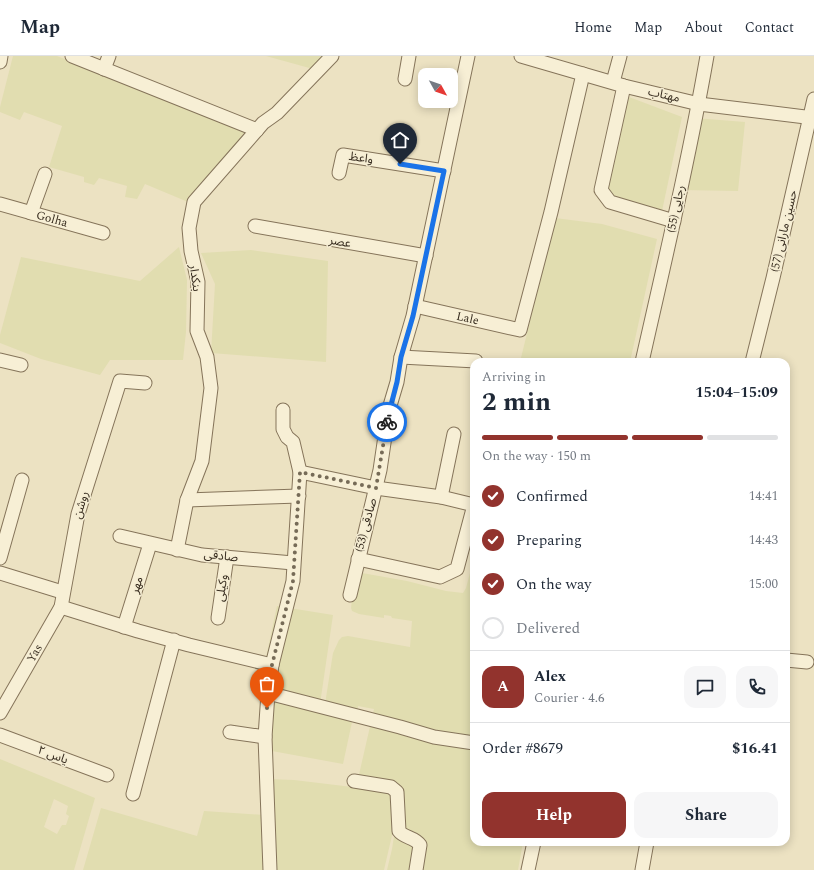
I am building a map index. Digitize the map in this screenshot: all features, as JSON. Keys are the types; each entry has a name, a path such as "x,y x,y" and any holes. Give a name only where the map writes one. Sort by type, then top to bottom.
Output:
{"street":[{"path":"0,62 1,56"},
{"path":"72,56 257,130"},
{"path":"104,69 109,56"},
{"name":"بنکدار","path":"177,550 187,500 202,461 211,388 207,357 197,331 198,282 190,251 189,228 194,202 263,122 277,113 332,56"},
{"path":"405,79 410,56"},
{"name":"صادقی (53)","path":"350,595 380,470 390,409 397,382 401,357 415,306 468,56"},
{"name":"مهتاب","path":"521,56 618,84 699,104 812,117"},
{"path":"620,56 618,84 601,190 610,202 674,221"},
{"name":"رجایی (55)","path":"643,358 699,104 707,56"},
{"name":"Lale","path":"415,306 520,330 551,212 583,74"},
{"name":"حسین مارانی (57)","path":"753,358 774,278 812,117 814,100"},
{"name":"واعظ","path":"339,173 343,155 444,171"},
{"path":"31,213 45,174"},
{"name":"Golha","path":"0,204 103,233"},
{"name":"عصر","path":"255,226 426,256"},
{"path":"401,357 470,361"},
{"path":"0,360 21,365"},
{"name":"روشن","path":"62,592 78,514 120,381 145,383"},
{"path":"270,870 265,737 268,693 272,665 293,581 300,472 294,442 288,437 283,429 283,410"},
{"path":"441,497 454,434"},
{"path":"300,472 376,488 441,497 470,504"},
{"path":"0,558 22,480"},
{"path":"187,500 299,496"},
{"path":"358,559 440,577 457,569 470,520"},
{"name":"صادقی","path":"120,536 202,555 294,563"},
{"name":"مهر","path":"124,627 150,544"},
{"name":"وکیلی","path":"218,618 227,557"},
{"path":"0,573 62,592"},
{"name":"Yas","path":"0,713 61,607 62,592"},
{"path":"61,607 124,627 272,665"},
{"path":"133,794 174,640"},
{"path":"790,660 807,662"},
{"path":"268,693 434,737 470,742"},
{"path":"230,732 265,737"},
{"name":"یاس ۲","path":"0,735 107,775"},
{"path":"354,781 391,787 397,792 399,830 401,834 416,840 420,845 416,870"},
{"path":"528,870 533,846"},
{"path":"642,870 646,846"}],"shaded area":[{"path":"13,56 57,56 249,132 188,202 145,184 137,199 125,197 127,186 99,178 94,185 84,182 84,177 49,167 62,126 24,112 20,120 0,112"},
{"path":"266,56 325,56 313,69"},
{"path":"629,97 682,117 662,211 614,198 607,187"},
{"path":"695,118 745,122 738,191 681,190"},
{"path":"555,218 602,224 657,239 631,358 521,358"},
{"path":"179,247 187,280 186,332 183,360 110,360 100,375 41,359 0,343 0,335 21,257 140,281"},
{"path":"251,250 328,261 326,362 211,353 215,284 201,253"},
{"path":"362,573 407,581 446,591 463,593 470,573 470,846 522,846 518,870 387,870 392,849 401,792 358,779 374,709 358,706 357,715 325,704 333,653 339,640 342,637 348,636 410,647 412,621 392,618 391,616 384,615 384,618 359,614 352,611 353,592"},
{"path":"277,606 333,615 319,711 352,722 343,764 261,749 264,667"},
{"path":"0,759 95,798 74,870 0,870","holes":["54,799 68,806 66,814 69,816 66,825 62,825 57,834 44,827"]},
{"path":"268,779 294,780 394,792 393,831 384,870 83,870 101,808 197,836 204,811 264,815"}],"way so far":[{"path":"267,708 272,665 293,581 300,472 376,488 387,422"}],"route":[{"path":"387,422 397,382 401,357 413,316 444,171 400,164"}]}
